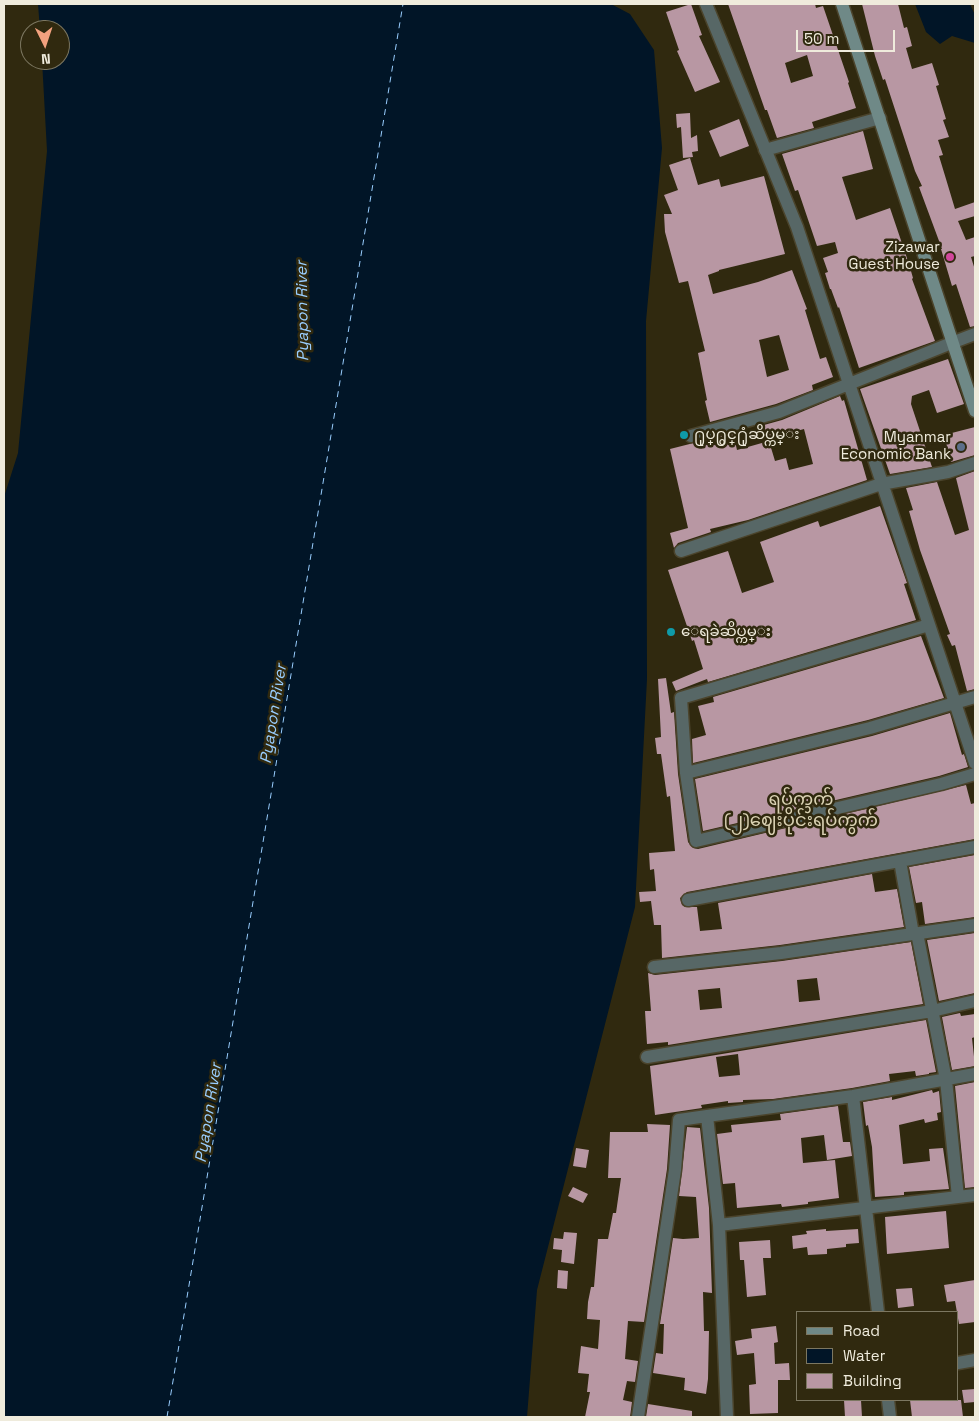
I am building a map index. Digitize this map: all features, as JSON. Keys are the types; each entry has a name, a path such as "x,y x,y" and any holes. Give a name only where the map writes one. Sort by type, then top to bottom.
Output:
{"main road":[{"path":"842,4 975,411"}],"street":[{"path":"706,4 797,227 975,763"},
{"path":"765,150 880,118"},
{"path":"691,436 779,412 975,334"},
{"path":"681,551 881,484 948,472 975,463"},
{"path":"929,625 680,698 686,773 696,841 941,784 975,774"},
{"path":"686,773 870,728 975,697"},
{"path":"688,900 975,847"},
{"path":"900,861 946,1080 958,1197"},
{"path":"654,967 781,953 975,925"},
{"path":"647,1056 932,1011 975,1001"},
{"path":"638,1417 675,1170 679,1120 853,1096 975,1074"},
{"path":"853,1096 878,1311"},
{"path":"707,1116 719,1225 727,1417"},
{"path":"719,1225 867,1206 975,1195"},
{"path":"959,1363 975,1360"},
{"path":"888,1401 890,1417"}],"water":[{"name":"Pyapon River","path":"38,4 611,4 630,14 654,50 662,148 646,321 647,679 635,907 537,1290 527,1417 4,1417 4,497 18,453 47,151 43,70 70,70 70,20 39,20"},
{"path":"915,4 970,4 975,15 975,43 952,36 940,44 926,32"}],"building":[{"path":"691,4 702,35 699,36 720,82 695,92 677,51 679,50 666,12"},
{"path":"728,4 815,4 816,8 823,6 856,108 812,122 814,128 777,138 767,110 765,110","holes":["807,55 813,76 791,83 785,63"]},
{"path":"862,4 898,4 904,28 907,27 912,46 906,48 912,69 932,63 939,85 936,86 946,119 943,120 949,137 938,140 943,155 939,156 955,209 975,202 975,216 958,221 966,240 975,237 975,256 971,257 975,270 975,326 970,327 956,284 952,286 942,249 919,187 922,186 915,171 885,79 883,80 875,56"},
{"path":"690,113 691,138 697,135 698,151 692,152 693,157 683,158 681,127 677,128 676,114"},
{"path":"739,119 749,146 720,157 709,131"},
{"path":"863,131 873,169 842,177 856,220 890,208 909,264 912,279 935,341 859,368 839,307 825,273 828,272 823,258 838,253 835,242 817,246 798,190 795,191 782,154"},
{"path":"690,158 698,185 719,179 721,187 764,176 785,254 719,270 708,275 713,294 758,282 792,270 807,309 805,310 820,359 826,357 833,377 812,385 813,390 776,404 710,422 698,353 705,351 688,281 679,283 665,232 664,214 672,214 664,195 678,190 669,165","holes":["779,335 789,370 767,377 759,340"]},
{"path":"948,359 964,404 937,413 929,390 912,396 911,404 932,467 890,474 860,389"},
{"path":"840,396 842,401 844,400 867,480 748,520 710,529 711,532 678,543 674,548 670,533 688,528 670,449 733,433 737,450 769,441 775,461 786,458 789,470 813,464 804,429 768,439 764,425 782,420"},
{"name":"Myanmar Economic Bank","path":"975,427 975,455 951,462 944,435"},
{"path":"975,471 975,689 967,691 955,645 952,646 947,635 950,634 920,550 909,511 913,510 906,488 937,482 955,535 969,530 956,478"},
{"path":"880,506 907,583 904,584 916,620 708,682 707,679 676,691 672,682 703,669 668,570 728,551 742,593 774,582 760,542 818,521 820,527"},
{"path":"921,636 944,698 868,720 693,763 692,739 706,735 698,706 714,702 713,697"},
{"path":"666,678 671,713 674,712 678,774 688,842 693,848 698,849 966,785 971,804 975,803 975,839 687,892 680,898 682,905 685,907 697,907 700,931 722,929 718,903 872,874 875,892 897,889 904,927 780,945 662,958 661,925 654,925 651,901 640,902 639,892 656,891 654,869 650,870 649,853 675,851 670,796 667,797 661,754 657,754 655,738 661,737 658,679"},
{"path":"950,713 962,755 964,754 968,767 939,776 703,831 695,779 872,736"},
{"path":"975,855 975,917 925,924 922,902 916,903 909,867"},
{"path":"975,933 975,993 939,1001 927,940"},
{"path":"911,942 923,1004 668,1045 668,1042 647,1044 645,1011 651,1011 648,973 655,975 782,961","holes":["817,978 820,1000 799,1002 797,980","720,988 722,1008 700,1010 698,990"]},
{"path":"960,1013 961,1016 975,1014 975,1037 972,1038 975,1066 952,1070 942,1017"},
{"path":"926,1020 936,1072 916,1076 915,1071 889,1074 890,1081 852,1088 773,1099 743,1100 743,1102 728,1103 728,1101 701,1105 702,1108 655,1115 650,1066","holes":["738,1054 740,1075 719,1077 716,1057"]},
{"path":"975,1082 975,1187 965,1188 955,1086"},
{"path":"932,1090 933,1093 939,1091 941,1112 937,1113 938,1120 925,1123 924,1119 899,1125 903,1164 930,1161 929,1149 943,1148 949,1189 904,1192 904,1195 875,1197 872,1147 868,1125 866,1126 863,1102 892,1097 892,1100"},
{"path":"838,1106 843,1142 850,1142 852,1156 827,1160 824,1135 801,1138 803,1163 835,1160 839,1198 782,1207 781,1204 737,1208 735,1183 723,1184 717,1134 732,1132 731,1125 781,1120 780,1114"},
{"path":"647,1124 670,1125 667,1169 644,1322 628,1321 625,1359 638,1361 635,1382 627,1381 623,1400 632,1402 630,1417 585,1417 590,1392 587,1392 589,1374 578,1373 581,1346 598,1349 600,1320 587,1319 588,1302 591,1287 594,1287 598,1239 608,1239 613,1213 616,1213 621,1178 608,1178 610,1132 648,1132"},
{"path":"687,1127 700,1128 709,1208 712,1293 703,1292 704,1331 709,1331 706,1394 684,1390 685,1378 653,1373 656,1353 663,1354 664,1324 660,1324 673,1238 699,1238 696,1197 679,1196"},
{"path":"576,1148 589,1150 586,1168 573,1166"},
{"path":"573,1187 588,1194 583,1203 568,1196"},
{"path":"946,1211 949,1248 887,1254 885,1217"},
{"path":"826,1229 826,1231 858,1229 859,1243 846,1244 846,1247 827,1249 827,1254 808,1255 807,1247 793,1249 792,1236 807,1234 806,1231"},
{"path":"564,1232 577,1233 574,1264 561,1262 562,1250 553,1249 554,1238 563,1239"},
{"path":"770,1240 771,1258 763,1258 766,1295 747,1297 744,1260 740,1260 739,1242"},
{"path":"558,1270 568,1271 567,1289 557,1288"},
{"path":"975,1280 975,1322 959,1324 959,1311 957,1311 955,1301 947,1302 944,1285"},
{"path":"912,1288 914,1306 898,1308 896,1289"},
{"path":"776,1326 778,1342 774,1343 775,1364 789,1363 790,1380 778,1380 778,1413 750,1414 749,1385 756,1384 754,1353 737,1355 735,1341 752,1338 751,1329"},
{"path":"975,1389 975,1402 964,1403 962,1390"},
{"path":"961,1400 963,1417 912,1417 910,1401"},
{"path":"844,1401 861,1401 862,1417 845,1417"},
{"path":"648,1404 692,1411 692,1417 646,1417"}],"ferry route":[{"path":"167,1417 403,4"}],"place":[{"name":"Zizawar Guest House","path":"950,257"},
{"name":"႐ုပ္႐ွင္႐ုံဆိပ္ကမ္း","path":"684,435"},
{"name":"Myanmar Economic Bank","path":"961,447"},
{"name":"ေရခဲဆိပ္ကမ္း","path":"671,632"}],"district":[{"name":"ရပ်ကွက် (၂)ဈေးပိုင်းရပ်ကွက်","path":"801,810"}]}
